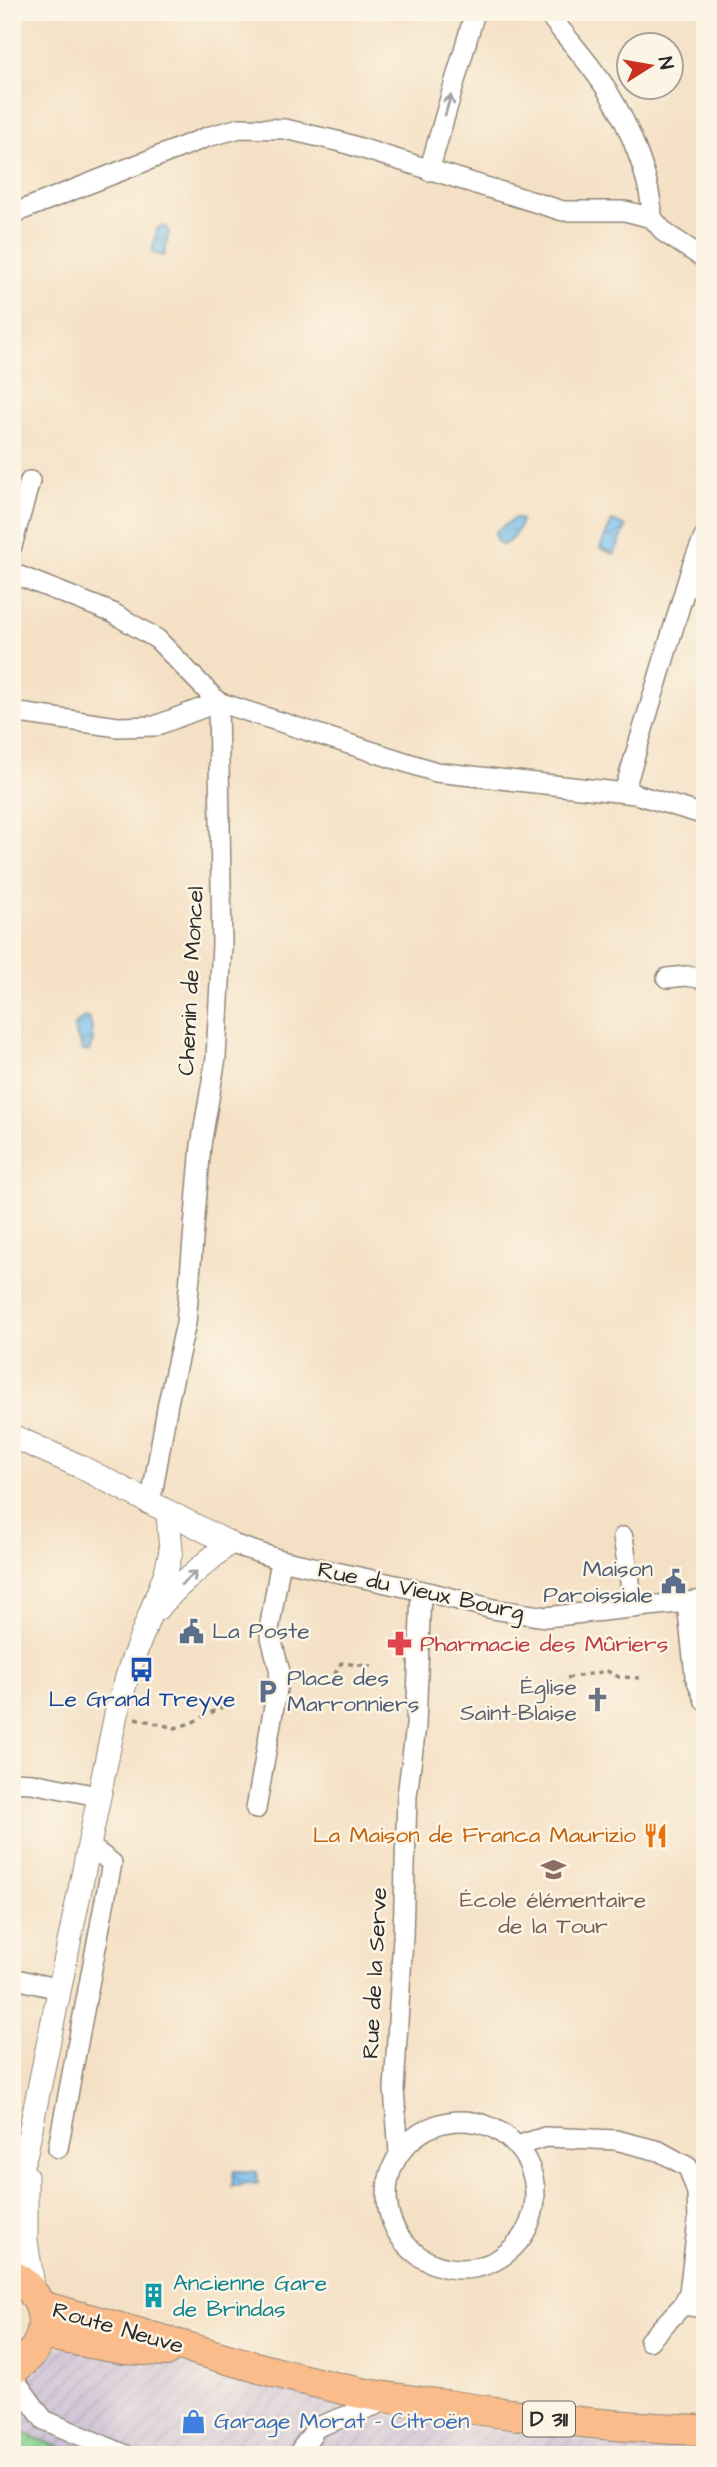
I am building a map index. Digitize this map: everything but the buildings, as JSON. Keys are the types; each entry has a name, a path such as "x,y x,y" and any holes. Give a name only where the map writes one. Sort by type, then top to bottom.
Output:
{"main road":[{"name":"Route Neuve","path":"32,2302 134,2330 201,2353 354,2392 394,2398"},
{"path":"12,2370 24,2363 35,2350 32,2302"},
{"name":"D 311","path":"394,2398 509,2414 627,2426 705,2430"}],"street":[{"path":"429,170 475,12"},
{"path":"547,12 610,94 636,153 652,202 652,218"},
{"path":"12,214 207,137 240,128 285,129 341,142 563,211 625,211 652,218 665,233 705,258"},
{"path":"12,546 30,481"},
{"path":"624,792 692,566 705,535"},
{"path":"12,573 113,613 157,639 218,702 436,772 624,792 705,815"},
{"path":"12,712 118,727 155,726 218,702"},
{"name":"Chemin de Moncel","path":"158,1509 153,1489 186,1323 201,1145 216,1058 222,944 218,702"},
{"path":"667,978 686,976 705,979"},
{"name":"Rue du Vieux Bourg","path":"12,1436 77,1465 207,1534 229,1544 281,1560 493,1609 546,1617 696,1601"},
{"path":"14,2185 26,2151 116,1714 171,1551 158,1509"},
{"path":"166,1572 177,1554 191,1542 207,1534"},
{"path":"623,1536 634,1608"},
{"path":"151,1615 179,1586 229,1544"},
{"path":"256,1809 280,1672 269,1630 281,1560"},
{"name":"Rue de la Serve","path":"400,2152 394,2090 403,1937 407,1796 416,1726 421,1591"},
{"path":"696,1601 695,1676 705,1701"},
{"path":"12,1782 32,1783 97,1796"},
{"path":"58,2148 112,1863 88,1845"},
{"path":"12,1978 59,1989"},
{"name":"Rue de la Serve","path":"457,2120 479,2123 500,2132 517,2146 530,2168 536,2193 532,2219 520,2242 501,2259 477,2269 452,2270 427,2263 407,2247 392,2226 386,2201 388,2175 400,2152 415,2136 435,2125 457,2120"},
{"path":"517,2146 545,2137 616,2140 659,2151 688,2167 697,2193 698,2221 689,2292 683,2305 649,2341"},
{"path":"26,2151 24,2213 32,2302"},
{"path":"683,2305 705,2308"},
{"path":"12,2376 44,2420 126,2455"},
{"path":"297,2455 317,2427 394,2398"}],"path":[{"path":"330,1683 341,1663 372,1666"},
{"path":"567,1678 607,1671 620,1677 640,1678"},
{"path":"116,1714 175,1728 224,1706"}],"shaded area":[{"path":"55,2347 199,2364 375,2413 623,2444 705,2448 705,2455 80,2455 12,2429 12,2398"}],"green space":[{"path":"12,2429 80,2455 12,2455"}],"water":[{"path":"166,227 169,232 164,256 152,253 157,229"},
{"path":"515,518 521,520 517,531 508,542 501,545 496,540 495,532"},
{"path":"612,521 626,527 614,554 600,548"},
{"path":"84,1017 89,1018 91,1026 93,1040 89,1051 83,1051 74,1029"},
{"path":"234,2171 257,2172 258,2183 232,2186"}],"place":[{"name":"Maison Paroissiale","path":"673,1582"},
{"name":"La Poste","path":"192,1631"},
{"name":"Pharmacie des Mûriers","path":"400,1644"},
{"name":"Le Grand Treyve","path":"142,1669"},
{"name":"Place des Marronniers","path":"267,1691"},
{"name":"Église Saint-Blaise","path":"597,1700"},
{"name":"La Maison de Franca Maurizio","path":"656,1835"},
{"name":"École élémentaire de la Tour","path":"553,1870"},
{"name":"Ancienne Gare de Brindas","path":"153,2296"},
{"name":"Garage Morat - Citroën","path":"194,2421"}]}
